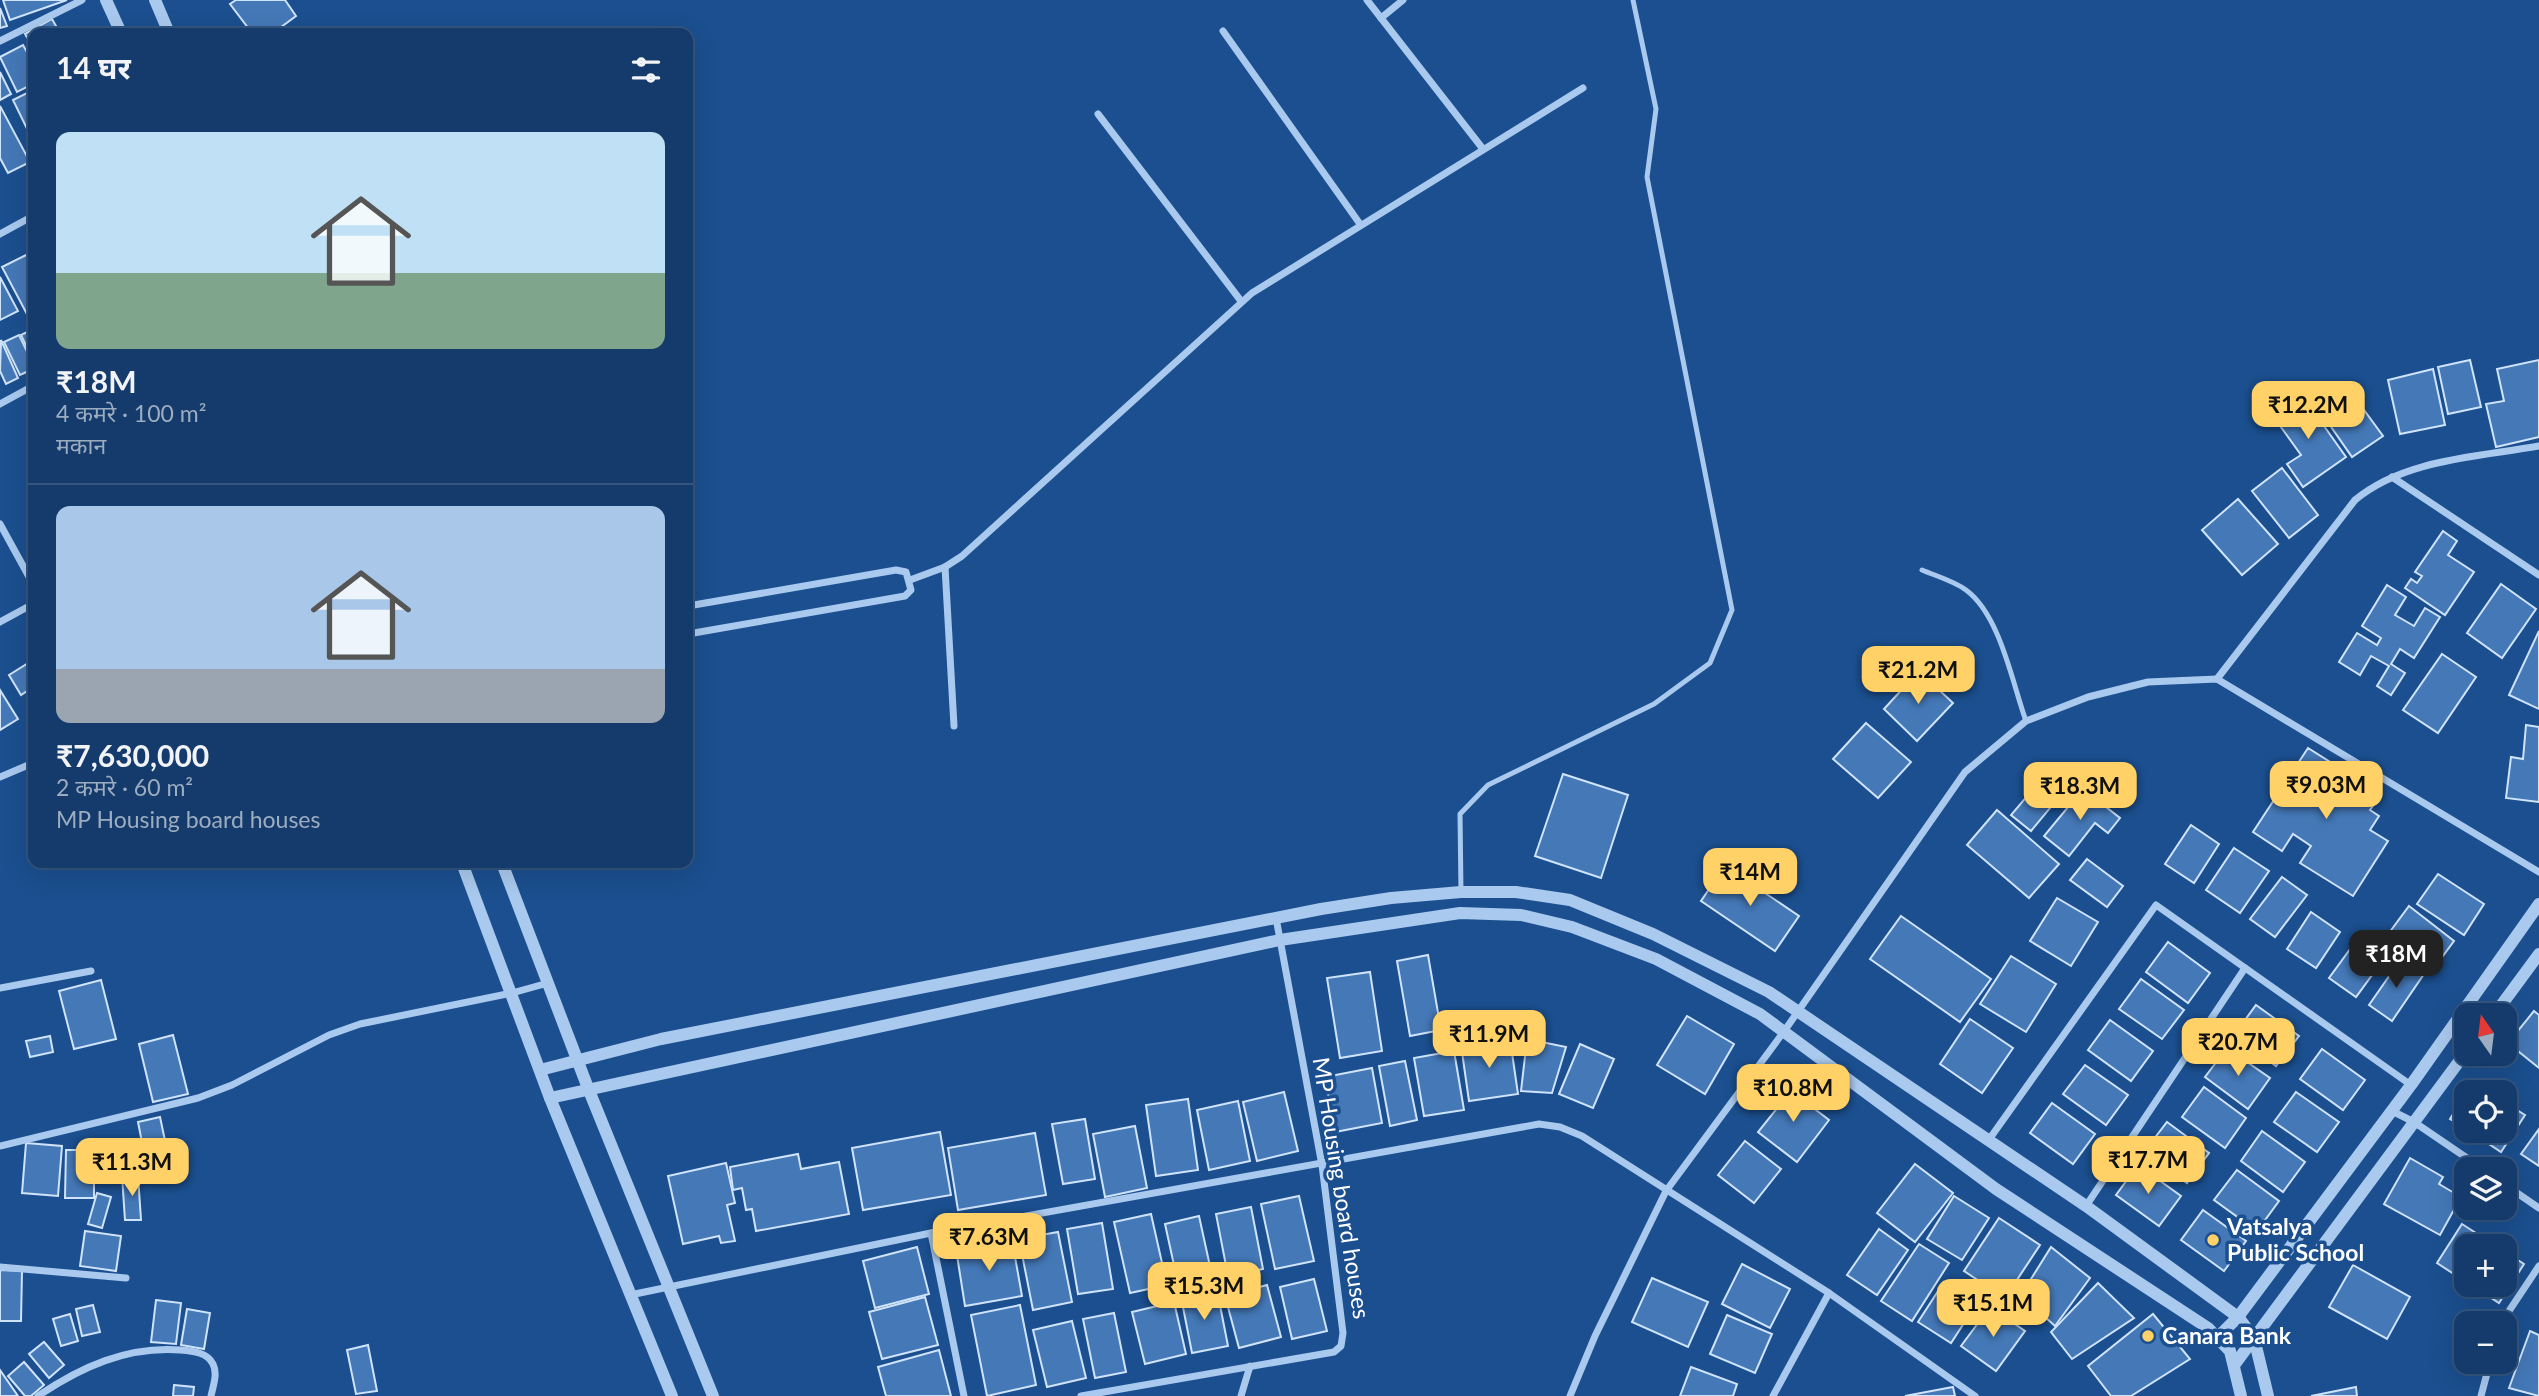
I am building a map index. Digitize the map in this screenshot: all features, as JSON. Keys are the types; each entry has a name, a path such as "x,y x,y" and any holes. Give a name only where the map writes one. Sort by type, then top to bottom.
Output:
{"street":[{"path":"0,41 82,0"},
{"path":"106,0 119,28"},
{"path":"155,0 167,28"},
{"path":"1367,0 1483,149"},
{"path":"1381,18 1404,0"},
{"path":"1223,31 1360,224"},
{"path":"910,580 945,567 962,556 1241,301 1360,224 1583,88"},
{"path":"1098,114 1241,301"},
{"path":"0,234 28,219"},
{"path":"0,404 28,389"},
{"path":"2217,679 2355,500 2372,486 2416,468 2539,446"},
{"path":"2392,477 2539,575"},
{"path":"0,524 28,575"},
{"path":"945,567 954,726"},
{"path":"693,605 896,570 906,572 911,590 905,596 693,633"},
{"path":"0,622 28,607"},
{"path":"1570,1396 1595,1336 1666,1191 1785,1030 1965,772 2026,721 2088,697 2148,682 2217,679 2539,872"},
{"path":"0,777 28,765"},
{"path":"465,868 550,1098 672,1396"},
{"path":"504,868 588,1088 713,1396"},
{"path":"540,1070 662,1039 1276,918 1391,898 1461,892 1543,894 1570,900 1676,945 1769,992 1987,1142 2086,1206 2238,1317 2255,1338 2268,1396"},
{"path":"2217,1338 2238,1317 2392,1111 2539,904"},
{"path":"1987,1142 2156,905 2411,1085"},
{"path":"550,1098 1280,940 1460,913 1521,915 1572,927 1656,959 1785,1030 1996,1189 2208,1328 2230,1351 2241,1396"},
{"name":"MP Housing board houses","path":"1081,1396 1334,1352 1342,1341 1322,1165 1276,918"},
{"path":"2503,1003 2539,954"},
{"path":"2086,1206 2245,968"},
{"path":"0,988 91,971"},
{"path":"0,1146 198,1098 232,1085 330,1035 360,1024 513,993 548,983"},
{"path":"2235,1364 2456,1066"},
{"path":"2392,1111 2414,1122 2465,1157"},
{"path":"630,1295 931,1233 1539,1125 1560,1127 1582,1136 1829,1293 1975,1396"},
{"path":"2517,1193 2539,1208"},
{"path":"931,1233 964,1396"},
{"path":"2509,1311 2539,1266"},
{"path":"0,1267 126,1278"},
{"path":"1773,1396 1829,1293"},
{"path":"38,1396 75,1373 111,1357 159,1350 197,1352 207,1357 214,1364 216,1375 211,1396"},
{"path":"1241,1396 1250,1366"},
{"path":"2481,1396 2487,1374"},
{"path":"1134,1386 1137,1396"}],"lane":[{"path":"1461,892 1460,814 1488,785 1654,704 1710,663 1732,610 1647,177 1656,109 1633,0"},
{"path":"1922,570 1965,589 1979,602 1991,620 2026,721"}],"building":[{"path":"3,0 67,0 10,20"},
{"path":"236,0 285,0 296,16 280,28 248,28 230,4"},
{"path":"0,8 7,26 0,28"},
{"path":"52,19 57,28 36,28"},
{"path":"23,45 28,54 28,86 17,92 0,57"},
{"path":"0,72 11,94 0,100"},
{"path":"28,92 28,131 13,100"},
{"path":"0,106 28,163 8,173 0,158"},
{"path":"28,254 28,316 2,267"},
{"path":"0,277 18,311 0,320"},
{"path":"28,332 28,350 21,335"},
{"path":"19,335 28,354 28,371 20,375 4,342"},
{"path":"1,340 18,378 6,384 0,371"},
{"path":"2470,360 2481,407 2448,414 2438,367"},
{"path":"2539,360 2539,437 2496,447 2486,404 2504,401 2497,369"},
{"path":"2433,369 2445,425 2400,434 2388,380"},
{"path":"2348,388 2383,436 2352,457 2318,408"},
{"path":"2302,395 2346,457 2303,487 2287,464 2301,455 2273,416"},
{"path":"2282,468 2318,515 2289,538 2252,491"},
{"path":"2238,499 2278,544 2242,575 2202,530"},
{"path":"2443,531 2457,541 2448,555 2474,572 2445,615 2405,588 2411,579 2417,583 2422,576 2415,572"},
{"path":"2501,584 2536,609 2502,658 2467,633"},
{"path":"2387,585 2406,597 2395,615 2414,626 2425,608 2440,617 2414,658 2400,649 2391,664 2405,673 2391,695 2377,686 2389,666 2371,656 2360,675 2339,662 2357,633 2377,645 2381,638 2362,626"},
{"path":"2539,631 2539,709 2509,695"},
{"path":"2442,654 2476,677 2438,733 2403,710"},
{"path":"28,663 28,690 21,695 9,675"},
{"path":"1919,671 1953,703 1917,741 1884,709"},
{"path":"0,690 18,719 0,730"},
{"path":"1866,723 1911,762 1878,798 1833,759"},
{"path":"2526,725 2539,727 2539,802 2506,798 2511,757 2523,759"},
{"path":"2308,748 2381,794 2370,810 2379,816 2370,830 2388,841 2353,896 2300,863 2311,846 2293,834 2282,851 2253,832"},
{"path":"2051,768 2070,784 2031,831 2011,815"},
{"path":"1563,774 1628,795 1601,878 1535,856"},
{"path":"2083,789 2120,818 2108,833 2095,823 2069,856 2044,836"},
{"path":"1997,810 2059,864 2029,898 1967,845"},
{"path":"2191,825 2219,844 2194,883 2165,864"},
{"path":"2234,848 2269,871 2240,913 2206,890"},
{"path":"2087,859 2123,886 2107,907 2070,880"},
{"path":"1725,866 1799,916 1775,951 1701,901"},
{"path":"2438,874 2484,904 2464,935 2417,904"},
{"path":"2282,877 2307,895 2275,937 2250,919"},
{"path":"2057,898 2098,922 2071,966 2030,941"},
{"path":"2409,906 2454,941 2434,968 2389,933"},
{"path":"2311,912 2340,932 2316,968 2287,949"},
{"path":"1901,916 1991,979 1960,1022 1870,959"},
{"path":"2359,937 2386,956 2356,997 2329,978"},
{"path":"2168,942 2210,973 2188,1003 2146,972"},
{"path":"1428,955 1441,1030 1410,1036 1397,961"},
{"path":"2011,956 2056,984 2026,1032 1980,1004"},
{"path":"2401,959 2424,974 2392,1021 2369,1005"},
{"path":"1370,972 1382,1051 1340,1058 1327,978"},
{"path":"2141,979 2184,1010 2162,1039 2119,1009"},
{"path":"101,980 116,1039 74,1049 59,991"},
{"path":"2256,1005 2299,1036 2276,1066 2234,1035"},
{"path":"2534,1011 2539,1015 2539,1068 2517,1050 2517,1032"},
{"path":"1687,1016 1734,1044 1705,1094 1657,1065"},
{"path":"1970,1019 2013,1048 1982,1093 1940,1064"},
{"path":"2110,1020 2153,1051 2131,1081 2088,1050"},
{"path":"173,1035 188,1094 153,1102 139,1044"},
{"path":"50,1036 53,1052 30,1057 26,1041"},
{"path":"1510,1039 1518,1094 1469,1101 1461,1045"},
{"path":"1527,1039 1566,1047 1552,1093 1521,1091"},
{"path":"1580,1044 1614,1059 1593,1108 1559,1094"},
{"path":"2227,1048 2270,1078 2248,1109 2205,1077"},
{"path":"2322,1049 2365,1080 2343,1110 2300,1079"},
{"path":"1454,1051 1464,1110 1424,1116 1414,1058"},
{"path":"1405,1061 1417,1120 1390,1126 1379,1066"},
{"path":"2085,1065 2128,1095 2106,1125 2063,1094"},
{"path":"1372,1068 1382,1123 1335,1132 1325,1077"},
{"path":"1782,1084 1829,1120 1797,1162 1758,1132 1779,1106 1770,1099"},
{"path":"2204,1087 2246,1118 2225,1148 2182,1117"},
{"path":"1284,1092 1298,1151 1257,1161 1243,1102"},
{"path":"2296,1092 2339,1122 2317,1152 2274,1122"},
{"path":"1188,1099 1198,1170 1156,1176 1146,1105"},
{"path":"1238,1101 1250,1161 1209,1170 1197,1110"},
{"path":"2052,1103 2095,1134 2073,1164 2030,1133"},
{"path":"2517,1110 2525,1115 2517,1127"},
{"path":"160,1117 171,1169 148,1173 138,1122"},
{"path":"1085,1119 1095,1179 1063,1184 1052,1124"},
{"path":"2167,1122 2209,1153 2187,1183 2144,1152"},
{"path":"1135,1126 1147,1188 1105,1197 1093,1134"},
{"path":"2539,1129 2539,1166 2521,1154"},
{"path":"2262,1131 2305,1162 2283,1192 2241,1161"},
{"path":"940,1132 951,1195 863,1210 852,1148"},
{"path":"1035,1133 1046,1195 958,1210 948,1148"},
{"path":"1745,1141 1781,1169 1754,1203 1718,1175"},
{"path":"26,1143 62,1146 58,1196 22,1193"},
{"path":"2488,1143 2507,1143 2501,1152"},
{"path":"66,1150 94,1150 94,1198 65,1198"},
{"path":"798,1154 801,1169 839,1162 849,1214 756,1231 752,1209 746,1210 742,1188 733,1190 730,1167"},
{"path":"2410,1158 2443,1177 2439,1184 2454,1193 2454,1210 2440,1235 2384,1204"},
{"path":"726,1163 735,1203 727,1205 735,1241 721,1243 719,1236 683,1244 668,1176"},
{"path":"1915,1164 1953,1193 1915,1242 1877,1213"},
{"path":"2138,1165 2181,1196 2159,1226 2116,1195"},
{"path":"2237,1170 2279,1201 2257,1231 2214,1200"},
{"path":"138,1175 141,1220 125,1220 122,1176"},
{"path":"97,1193 111,1197 102,1228 88,1224"},
{"path":"1299,1196 1314,1261 1275,1269 1261,1204"},
{"path":"1954,1196 1989,1218 1962,1260 1927,1239"},
{"path":"1251,1207 1263,1269 1228,1276 1216,1214"},
{"name":"Vatsalya Public School","path":"2203,1210 2246,1241 2224,1271 2181,1240"},
{"path":"1151,1214 1167,1285 1130,1293 1114,1222"},
{"path":"1199,1216 1213,1280 1179,1288 1165,1224"},
{"path":"1999,1218 2040,1245 2005,1298 1964,1271"},
{"path":"1102,1223 1113,1289 1078,1294 1067,1229"},
{"path":"2462,1224 2477,1234 2456,1234"},
{"path":"1879,1229 1908,1250 1877,1295 1847,1275"},
{"path":"85,1231 121,1236 116,1271 80,1266"},
{"path":"1058,1232 1072,1302 1033,1310 1019,1239"},
{"path":"2454,1236 2454,1274 2437,1263"},
{"path":"1012,1240 1022,1296 965,1306 956,1249"},
{"path":"1919,1244 1949,1263 1912,1321 1881,1301"},
{"path":"917,1247 929,1294 875,1308 863,1261"},
{"path":"2051,1247 2090,1278 2055,1326 2021,1295"},
{"path":"2517,1259 2524,1264 2517,1275"},
{"path":"1742,1264 1790,1289 1770,1328 1722,1304"},
{"path":"2353,1265 2410,1297 2387,1339 2329,1307"},
{"path":"0,1270 22,1271 21,1321 0,1321"},
{"path":"1652,1278 1708,1302 1688,1347 1632,1322"},
{"path":"1314,1279 1327,1331 1292,1339 1280,1287"},
{"path":"1944,1282 1977,1303 1951,1343 1918,1322"},
{"path":"2098,1283 2134,1318 2072,1359 2051,1332"},
{"path":"1267,1285 1281,1337 1239,1348 1225,1296"},
{"path":"1217,1290 1228,1346 1192,1353 1181,1297"},
{"path":"925,1297 938,1345 882,1359 869,1312"},
{"path":"2490,1297 2503,1297 2499,1303"},
{"path":"156,1300 181,1303 176,1344 151,1342"},
{"path":"1174,1302 1186,1354 1145,1364 1132,1312"},
{"path":"93,1305 100,1332 82,1336 76,1309"},
{"path":"1020,1305 1036,1385 987,1396 971,1315"},
{"path":"1990,1307 2025,1331 1996,1371 1961,1346"},
{"path":"187,1309 210,1313 204,1349 181,1345"},
{"path":"1114,1313 1126,1372 1095,1378 1083,1319"},
{"path":"70,1314 78,1341 61,1346 53,1319"},
{"name":"Canara Bank","path":"2153,1314 2190,1359 2131,1396 2111,1396 2088,1366"},
{"path":"1727,1315 1772,1334 1755,1373 1710,1354"},
{"path":"1072,1321 1086,1378 1047,1387 1033,1330"},
{"path":"2530,1331 2539,1335 2539,1396 2509,1388 2514,1374 2517,1374 2517,1366"},
{"path":"44,1342 64,1365 49,1378 29,1354"},
{"path":"368,1345 377,1391 356,1394 347,1350"},
{"path":"939,1350 951,1396 886,1396 878,1367"},
{"path":"24,1362 44,1385 31,1396 25,1396 8,1376"},
{"path":"1691,1367 1737,1384 1733,1396 1680,1396"},
{"path":"0,1370 18,1396 0,1396"},
{"path":"174,1385 194,1387 193,1396 173,1396"},
{"path":"1953,1387 1955,1396 1905,1396"},
{"path":"2356,1387 2357,1396 2311,1396"}],"place":[{"name":"Vatsalya Public School","path":"2213,1240"},
{"name":"Canara Bank","path":"2148,1336"}]}
